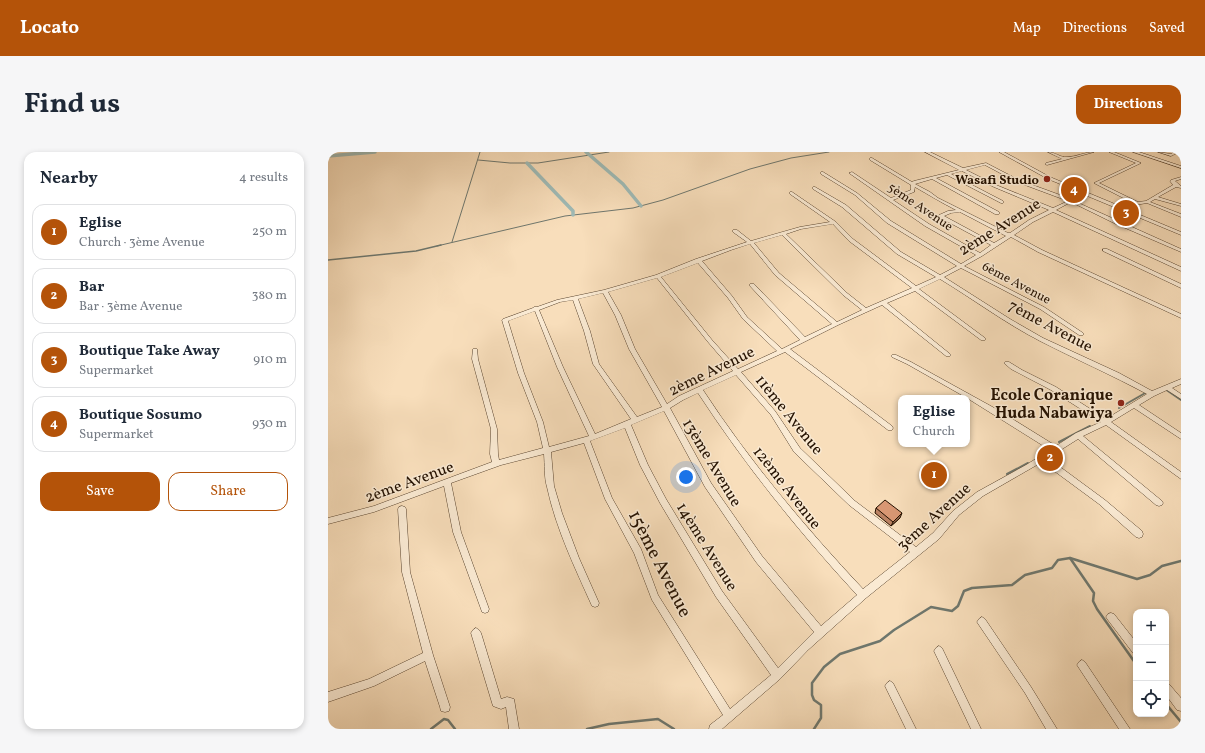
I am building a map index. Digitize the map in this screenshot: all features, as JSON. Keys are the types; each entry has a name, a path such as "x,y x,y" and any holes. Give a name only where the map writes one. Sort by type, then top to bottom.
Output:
{"street":[{"path":"927,152 1007,192 1053,210 1181,268"},
{"path":"1001,152 1039,173 1084,194 1181,234"},
{"path":"1050,152 1066,159"},
{"path":"1047,164 1092,152"},
{"path":"1111,152 1140,163 1096,183 1137,203"},
{"path":"1135,152 1181,167"},
{"path":"1160,152 1171,155 1177,152"},
{"path":"871,159 961,211 1040,251 1181,316"},
{"path":"913,184 914,182 985,164 1018,181 1070,200 1181,251"},
{"name":"6ème Avenue","path":"822,173 856,194 889,222 961,266 1037,306 1081,334"},
{"name":"5ème Avenue","path":"852,173 931,228 980,255"},
{"path":"948,174 1002,202"},
{"path":"933,178 997,213"},
{"path":"1181,178 1172,181 1181,187"},
{"path":"890,200 913,191 913,184"},
{"path":"1122,209 1137,203 1147,202 1176,185"},
{"name":"7ème Avenue","path":"814,188 844,206 899,254 1041,339 1117,375 1152,394"},
{"path":"791,193 834,223 851,240 983,339"},
{"name":"2ème Avenue","path":"328,521 374,509 496,463 590,438 627,425 665,408 836,324 939,278 980,255 1009,235 1070,200 1084,194"},
{"path":"1155,198 1181,205"},
{"path":"1147,202 1181,216"},
{"path":"961,211 950,212 941,216 994,245"},
{"path":"595,603 575,558 556,506 550,486 547,450 537,412 521,373 505,321 506,319 559,301 605,291 658,276 698,260 800,228 834,223"},
{"path":"735,231 751,243 772,270 836,324"},
{"path":"783,233 830,281 866,311"},
{"path":"1105,250 1181,286"},
{"path":"698,260 726,292 745,318 784,350 890,428"},
{"name":"11ème Avenue","path":"658,276 710,341 738,372 752,391 773,413 797,450 852,503 917,552"},
{"path":"752,285 768,301 790,328 804,340"},
{"name":"13ème Avenue","path":"605,291 618,315 632,349 652,382 708,485 759,559 822,633"},
{"path":"575,298 596,364 636,421"},
{"path":"883,303 948,355"},
{"name":"15ème Avenue","path":"536,308 590,438 609,498 638,552 655,597 729,716"},
{"path":"475,350 475,359 494,429 494,454 496,463"},
{"path":"894,356 966,395"},
{"path":"1006,363 1023,374 1053,388 1106,422 1181,476"},
{"name":"3ème Avenue","path":"714,729 777,676 805,647 863,596 936,536 956,513 980,494 1078,435 1136,406 1152,394 1181,381"},
{"path":"1167,387 1181,397"},
{"name":"12ème Avenue","path":"700,390 730,436 768,487 814,543 863,596"},
{"path":"970,397 1055,449"},
{"path":"1136,406 1181,436"},
{"name":"14ème Avenue","path":"627,425 644,466 667,507 719,594 777,676"},
{"path":"1078,435 1158,502"},
{"path":"1042,458 1102,502 1139,534"},
{"path":"447,482 457,532 485,609"},
{"path":"402,509 406,572 428,655 445,707"},
{"path":"1111,617 1133,646"},
{"path":"982,622 1028,690 1052,729"},
{"path":"476,633 497,702 501,704 507,702 510,703 514,729"},
{"path":"939,651 976,729"},
{"path":"328,698 371,683 428,655"},
{"path":"1082,664 1125,729"},
{"path":"890,686 911,729"},
{"path":"1169,691 1181,706"}],"building":[{"path":"885,500 902,513 893,522 876,508"}],"waterway":[{"path":"328,156 375,152"},
{"path":"452,242 480,152"},
{"path":"586,152 623,184 641,206"},
{"path":"478,160 510,163 538,163 609,152"},
{"path":"437,246 565,216 633,208 663,200 750,169 791,158 829,152"},
{"path":"527,163 573,211 573,215"},
{"path":"328,260 416,251 441,245"},
{"path":"1165,389 1181,400"},
{"path":"1119,408 1147,392"},
{"path":"1059,442 1090,426"},
{"path":"1007,474 1028,463"},
{"path":"814,729 821,718 821,705 814,700 812,695 812,683 824,667 840,654 880,641 894,630 931,607 952,611 958,606 964,591 972,588 1012,585 1025,575 1052,568 1058,560 1070,558"},
{"path":"1070,558 1137,579 1150,575 1162,566 1181,561"},
{"path":"1070,558 1094,593 1093,601 1097,609 1133,660"},
{"path":"1169,708 1181,722"},
{"path":"431,729 444,719 448,720 455,729"},
{"path":"587,729 609,724 658,719 674,729"}],"place":[{"name":"Wasafi Studio","path":"1047,179"},
{"name":"Boutique Sosumo","path":"1074,190"},
{"name":"Boutique Take Away","path":"1126,213"},
{"name":"Ecole Coranique Huda Nabawiya","path":"1121,403"},
{"name":"Bar","path":"1050,458"},
{"name":"Eglise","path":"934,475"}]}
